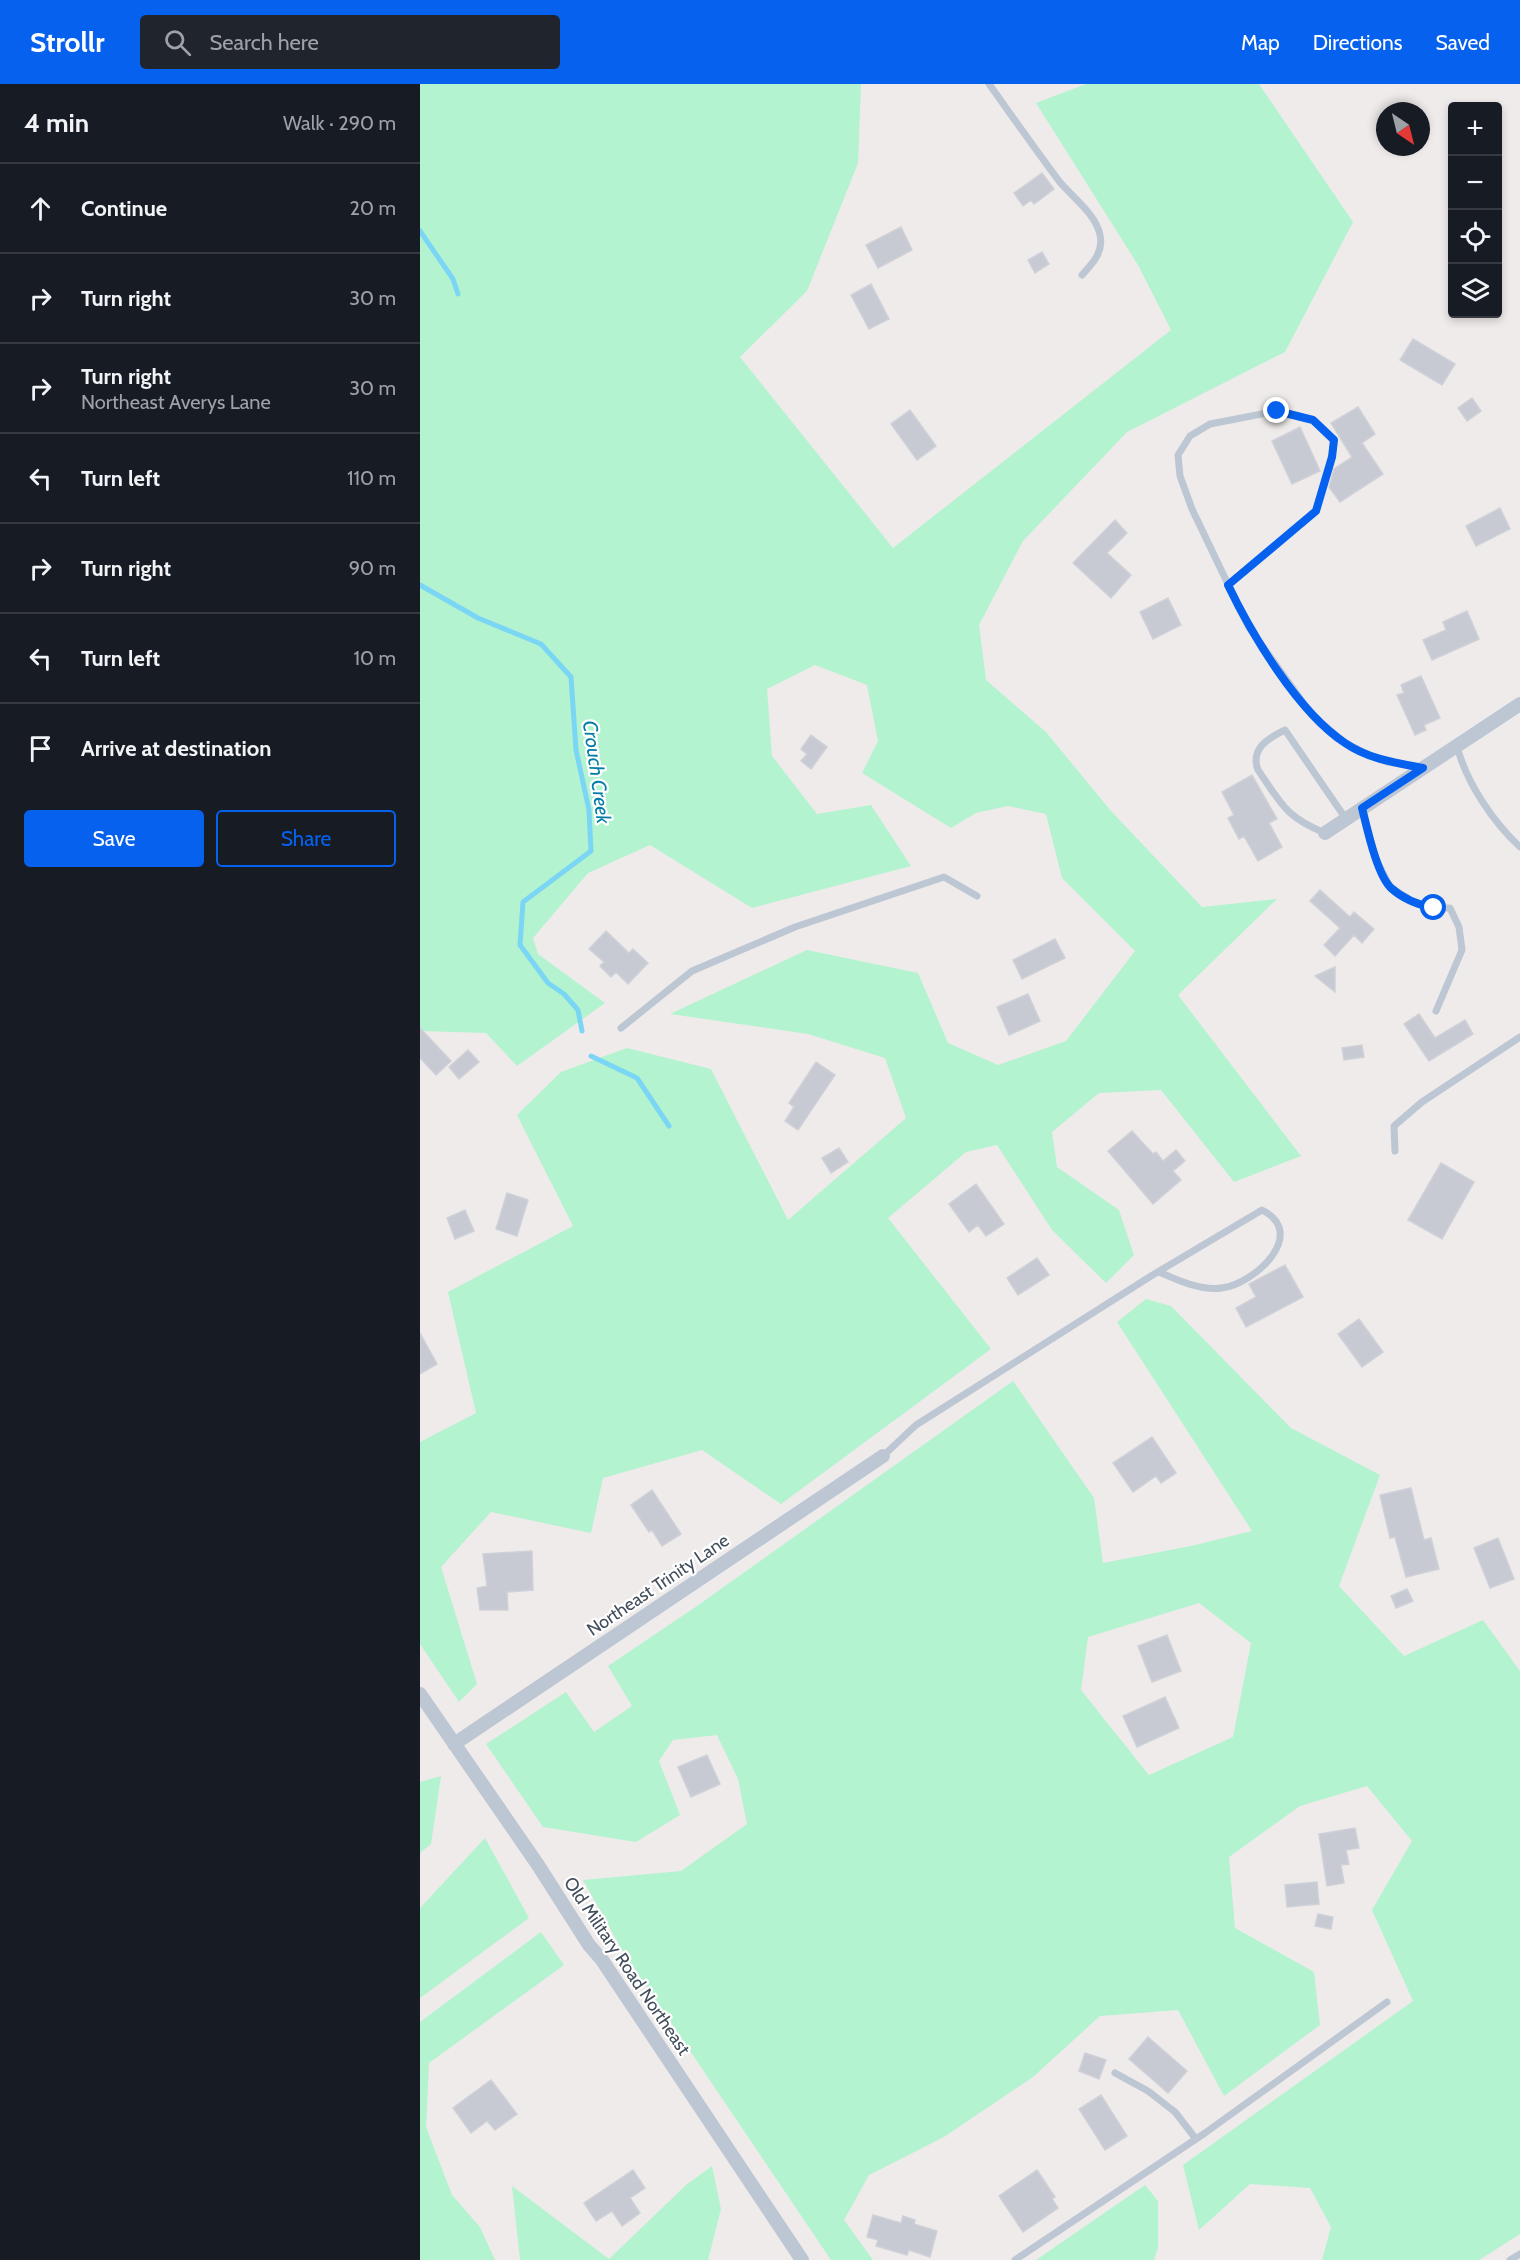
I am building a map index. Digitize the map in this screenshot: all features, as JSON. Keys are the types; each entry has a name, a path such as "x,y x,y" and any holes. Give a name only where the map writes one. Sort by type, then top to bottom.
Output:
{"street":[{"path":"1325,833 1520,704"},
{"name":"Northeast Trinity Lane","path":"454,1744 883,1456"},
{"name":"Old Military Road Northeast","path":"420,1694 538,1865 589,1945 602,1959 802,2260"}],"lane":[{"path":"989,84 1060,182 1088,213 1100,232 1101,241 1096,260 1082,275"},
{"path":"1228,585 1316,511 1332,457 1334,440 1313,420 1277,411 1210,424 1190,436 1178,454 1180,476 1228,585 1248,626 1312,715 1345,743 1365,753 1388,762 1423,768"},
{"path":"1325,833 1297,820 1287,812 1258,770 1255,762 1256,755 1269,738 1285,730 1346,819"},
{"path":"1457,746 1462,766 1482,801 1520,847"},
{"path":"1362,808 1375,857 1390,887 1417,904 1434,908 1450,908 1459,927 1462,950 1436,1011"},
{"path":"621,1028 692,971 795,927 944,877 977,896"},
{"path":"1395,1152 1394,1126 1422,1102 1520,1037"},
{"path":"883,1456 916,1425 1159,1272 1262,1210 1270,1214 1276,1222 1279,1241 1274,1254 1265,1266 1234,1286 1220,1289 1209,1288 1159,1272"},
{"path":"1014,2260 1196,2139 1387,2002"},
{"path":"1115,2073 1148,2091 1175,2112 1196,2139"},
{"path":"1510,2260 1520,2254"}],"green space":[{"path":"420,84 861,84 858,163 807,291 740,357 893,548 1171,330 1138,265 1036,103 1086,84 1259,84 1353,222 1285,352 1127,432 1023,541 979,625 986,680 1046,732 1111,811 1202,907 1277,899 1178,995 1301,1156 1234,1182 1161,1090 1099,1093 1052,1132 1057,1167 1119,1210 1134,1255 1106,1283 1052,1230 997,1145 966,1152 888,1218 991,1349 781,1504 702,1450 603,1478 591,1533 491,1512 441,1567 477,1684 459,1702 420,1644 420,1442 476,1413 448,1292 573,1226 517,1115 561,1072 627,1048 711,1069 788,1220 906,1118 885,1058 808,1034 670,1014 807,950 918,973 948,1043 998,1065 1066,1041 1135,951 1062,878 1046,814 1008,806 976,813 951,828 862,773 878,741 867,685 815,665 767,689 772,756 817,814 871,805 911,866 752,908 650,845 588,873 533,938 538,954 605,1003 517,1066 486,1033 420,1031"},
{"path":"1146,1299 1171,1306 1291,1428 1380,1475 1339,1586 1404,1656 1483,1620 1520,1671 1520,2234 1479,2260 1322,2260 1331,2227 1310,2188 1250,2184 1199,2230 1183,2165 1413,2001 1372,1910 1412,1841 1367,1786 1300,1806 1229,1857 1235,1928 1314,1972 1320,2025 1224,2096 1178,2010 1100,2016 1033,2077 944,2137 869,2175 844,2220 873,2260 831,2260 622,1950 583,1880 681,1871 747,1824 738,1779 717,1735 673,1740 659,1761 680,1815 636,1842 543,1827 486,1744 566,1692 594,1732 632,1706 608,1666 697,1606 1013,1381 1094,1498 1103,1563 1191,1546 1252,1531 1117,1322","holes":["1199,1603 1251,1643 1233,1737 1149,1775 1081,1690 1088,1637"]},
{"path":"441,1776 431,1844 420,1853 420,1782"},
{"path":"485,1838 529,1918 420,1998 420,1908"},
{"path":"541,1932 564,1965 429,2063 426,2127 452,2195 480,2227 495,2260 420,2260 420,2022"},
{"path":"712,2166 721,2209 708,2260 520,2260 512,2186 609,2259 686,2185"},
{"path":"1145,2185 1158,2201 1158,2248 1154,2260 1036,2260"}],"building":[{"path":"1042,173 1054,189 1034,204 1031,200 1023,206 1014,193"},
{"path":"901,227 912,250 878,268 866,245"},
{"path":"1042,252 1049,264 1035,273 1028,260"},
{"path":"871,284 889,319 869,329 851,295"},
{"path":"1413,339 1455,364 1442,385 1400,360"},
{"path":"1472,398 1481,411 1467,421 1458,408"},
{"path":"1358,407 1375,434 1362,443 1383,474 1340,502 1329,487 1334,469 1352,457 1331,423"},
{"path":"910,410 936,446 917,460 891,424"},
{"path":"1300,427 1320,471 1292,484 1272,441"},
{"path":"1500,508 1510,529 1476,546 1466,526"},
{"path":"1115,520 1127,533 1107,553 1131,575 1111,598 1073,563"},
{"path":"1168,598 1181,625 1153,639 1140,612"},
{"path":"1467,611 1479,639 1432,660 1423,640 1446,630 1443,622"},
{"path":"1421,676 1440,718 1424,725 1426,730 1415,735 1397,695 1404,693 1401,685"},
{"path":"811,735 827,747 811,769 801,761 807,754 801,749"},
{"path":"1252,775 1277,819 1269,823 1282,847 1258,861 1244,836 1239,839 1228,818 1234,815 1222,792"},
{"path":"1320,890 1350,917 1354,912 1374,929 1362,943 1354,935 1335,956 1324,945 1340,928 1310,901"},
{"path":"606,931 629,953 633,949 648,963 628,984 616,972 611,977 600,966 604,962 589,949"},
{"path":"1055,939 1065,958 1022,979 1013,960"},
{"path":"1335,967 1335,992 1315,976"},
{"path":"1028,994 1040,1021 1009,1035 997,1007"},
{"path":"1419,1014 1435,1038 1465,1020 1473,1034 1429,1061 1404,1024"},
{"path":"420,1028 451,1061 436,1075 420,1058"},
{"path":"1362,1045 1364,1057 1344,1060 1342,1048"},
{"path":"468,1050 479,1062 459,1079 449,1067"},
{"path":"816,1062 835,1075 798,1130 785,1121 794,1107 789,1103"},
{"path":"1132,1131 1153,1154 1156,1152 1163,1161 1176,1150 1185,1161 1173,1171 1181,1180 1153,1204 1108,1151"},
{"path":"839,1148 848,1162 831,1173 822,1158"},
{"path":"1441,1163 1474,1182 1442,1239 1408,1220"},
{"path":"976,1184 1004,1224 986,1236 978,1225 969,1232 949,1204"},
{"path":"507,1193 528,1200 517,1236 496,1229"},
{"path":"465,1210 474,1231 455,1239 447,1218"},
{"path":"1037,1258 1049,1275 1018,1295 1007,1278"},
{"path":"1285,1265 1303,1297 1246,1327 1236,1308 1256,1297 1249,1284"},
{"path":"1359,1319 1383,1352 1362,1367 1338,1334"},
{"path":"420,1333 437,1364 420,1374"},
{"path":"1152,1437 1176,1473 1161,1483 1156,1476 1133,1492 1113,1463"},
{"path":"1411,1488 1424,1540 1431,1538 1439,1569 1406,1577 1395,1537 1390,1538 1380,1495"},
{"path":"652,1490 681,1534 662,1546 652,1530 649,1532 631,1505"},
{"path":"1498,1538 1514,1579 1490,1588 1474,1548"},
{"path":"532,1551 533,1590 507,1592 508,1610 480,1610 477,1588 487,1586 483,1554"},
{"path":"1407,1589 1413,1601 1396,1608 1391,1596"},
{"path":"1167,1635 1181,1671 1152,1682 1138,1646"},
{"path":"1165,1697 1179,1728 1137,1747 1123,1716"},
{"path":"707,1755 720,1784 691,1797 678,1767"},
{"path":"1355,1828 1359,1848 1346,1850 1349,1864 1341,1865 1344,1883 1327,1886 1319,1834"},
{"path":"1317,1882 1319,1904 1287,1907 1285,1885"},
{"path":"1318,1914 1333,1917 1331,1929 1315,1926"},
{"path":"1148,2037 1187,2071 1168,2093 1129,2059"},
{"path":"1085,2053 1106,2060 1099,2079 1079,2071"},
{"path":"491,2080 517,2114 495,2130 487,2121 471,2133 453,2108"},
{"path":"1101,2095 1127,2136 1105,2150 1079,2109"},
{"path":"633,2170 645,2188 630,2198 640,2213 622,2226 612,2211 596,2221 584,2203"},
{"path":"1037,2170 1055,2197 1052,2199 1058,2208 1023,2232 999,2196"},
{"path":"873,2215 901,2223 903,2216 915,2220 914,2224 937,2231 930,2257 909,2250 907,2255 876,2246 878,2240 867,2237"}],"waterway":[{"path":"420,231 453,279 458,294"},
{"name":"Crouch Creek","path":"420,585 478,618 541,644 571,677 576,750 589,810 591,851 523,902 520,945 548,983 564,994 578,1010 582,1031"},
{"name":"Crouch Creek","path":"591,1056 637,1078 669,1126"}],"route":[{"path":"1277,411 1313,420 1334,440 1332,457 1316,511 1228,585 1248,626 1312,715 1345,743 1365,753 1388,762 1423,768 1362,808 1375,857 1390,887 1417,904 1434,908"}]}
